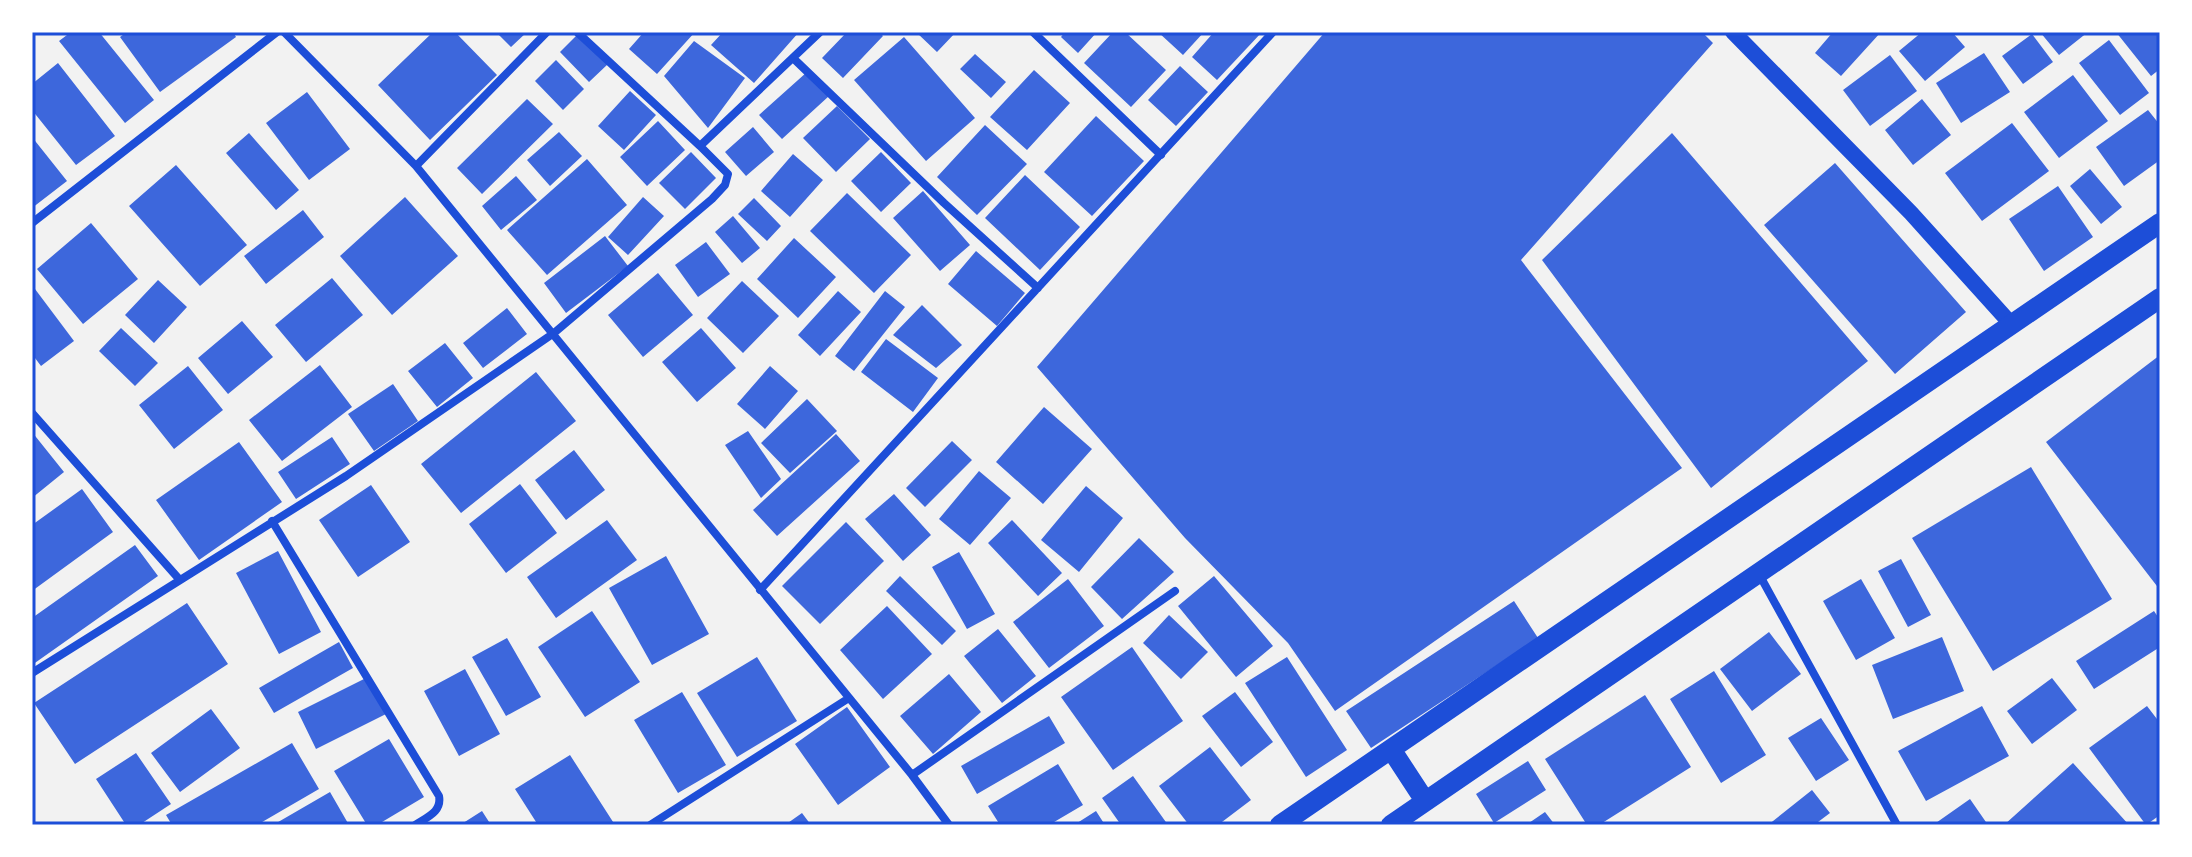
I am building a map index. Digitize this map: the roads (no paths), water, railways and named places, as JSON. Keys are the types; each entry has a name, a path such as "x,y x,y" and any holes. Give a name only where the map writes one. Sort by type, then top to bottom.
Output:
{"main road":[{"path":"1733,32 1911,213 2012,325"},
{"path":"1280,825 2160,223"},
{"path":"1391,825 2160,298"},
{"path":"1391,749 1425,801"}],"street":[{"path":"32,223 277,32"},
{"path":"284,32 416,166 912,775 949,825"},
{"path":"416,166 547,32"},
{"path":"32,673 346,476 554,333 725,185 728,174 577,32"},
{"path":"700,146 820,32"},
{"path":"1033,32 1161,155"},
{"path":"760,590 1273,32"},
{"path":"793,58 1038,288"},
{"path":"32,413 179,579"},
{"path":"272,521 439,796 438,809 415,825"},
{"path":"1758,573 1897,825"},
{"path":"912,775 1175,591"},
{"path":"650,825 849,698"}]}
